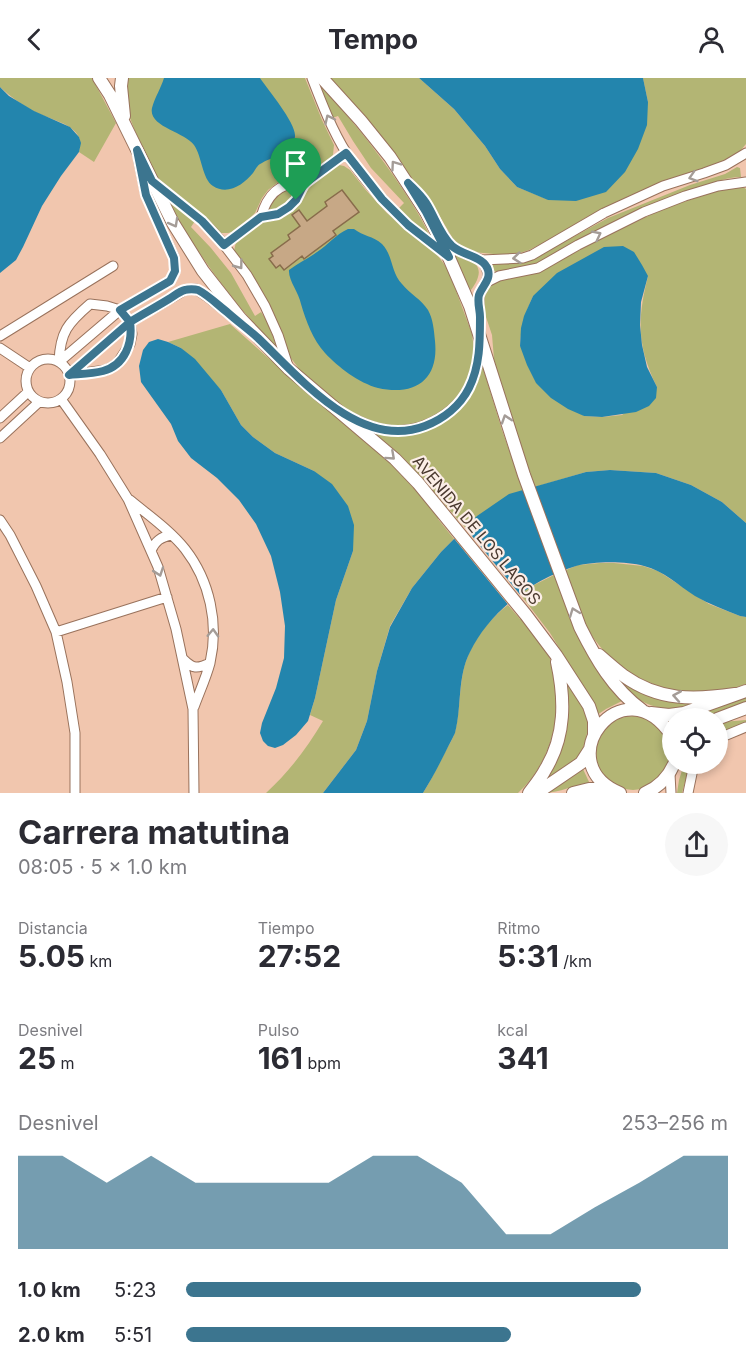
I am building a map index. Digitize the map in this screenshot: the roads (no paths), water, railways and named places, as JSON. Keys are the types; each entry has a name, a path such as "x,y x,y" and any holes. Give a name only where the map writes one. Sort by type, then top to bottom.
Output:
{"street":[{"name":"AVENIDA DE LOS LAGOS","path":"99,78 125,124 173,223 203,271 240,318 289,369 396,459 418,483 556,655 589,706 594,721 594,734"},
{"path":"122,78 125,124"},
{"path":"312,78 346,153 382,199 408,225 449,257"},
{"name":"AVENIDA DE LOS LAGOS","path":"322,78 390,157 426,212 470,306 524,475 589,647 617,689 629,701 662,722"},
{"path":"59,362 120,310 170,281 175,271 174,258 146,195 137,150"},
{"path":"224,245 261,217 278,214 289,207 296,200 304,184 346,153"},
{"path":"408,183 420,194 446,240 452,246 470,257 482,260 523,258 604,213 663,186 726,165 746,153"},
{"path":"152,181 202,221 247,275 278,335 289,369"},
{"path":"487,282 499,276 538,268 644,212 685,196 718,186 746,182"},
{"path":"261,217 267,200 276,191 285,185 304,184"},
{"path":"344,415 367,425 387,430 407,430 435,422 452,410 465,395 474,377 480,338 479,295 487,282 488,271 482,260"},
{"path":"0,336 113,266"},
{"path":"69,375 130,322 185,290 196,289 257,337"},
{"path":"59,362 64,332 72,320 90,304 120,310 130,322 132,334 130,344 117,364 106,370 69,375"},
{"path":"0,348 30,368"},
{"path":"53,359 59,362 69,375 69,389 61,399 48,404 39,402 31,396 26,386 30,368 40,360 53,359"},
{"path":"0,418 28,392"},
{"path":"61,399 128,499 158,567 194,709 194,793"},
{"path":"0,438 39,402"},
{"path":"128,499 184,548 204,581 213,629 210,663 194,709"},
{"path":"0,520 36,585 56,632 75,733 75,793"},
{"path":"151,551 157,540 171,535"},
{"path":"56,632 167,597"},
{"path":"589,647 622,675 655,691 689,698 740,693"},
{"path":"529,793 545,771 554,753 561,728 563,705 556,655"},
{"path":"183,659 195,667 210,663"},
{"path":"537,793 581,763 590,749 594,734 606,719 614,714 632,710 669,715 684,713 740,693"},
{"path":"728,715 746,708"},
{"path":"728,716 746,715"},
{"path":"728,734 746,727"},
{"path":"590,749 595,772 601,782 615,791"},
{"path":"645,793 663,782 669,774"},
{"path":"671,793 672,774"},
{"path":"688,793 692,774"},
{"path":"573,793 589,789 615,791"}],"water":[{"path":"164,78 260,78 291,123 295,136 294,143 288,151 260,164 240,185 224,190 213,186 209,183 194,145 183,136 161,125 152,115 153,104"},
{"path":"419,78 643,78 648,102 647,125 638,149 625,172 606,192 576,201 548,200 517,187 500,169 485,146 454,109"},
{"path":"0,87 9,96 34,111 70,127 81,143 79,152 42,206 16,260 0,273"},
{"path":"348,229 354,229 375,239 386,248 398,280 430,313 435,341 433,366 422,382 413,387 403,390 378,388 356,378 325,353 308,324 289,270"},
{"path":"623,246 634,252 648,276 641,302 640,325 647,367 657,387 656,398 649,406 636,412 602,417 584,416 551,398 536,383 520,346 521,328 533,296 557,273 604,247"},
{"path":"158,339 181,348 195,359 221,390 241,425 253,437 275,453 314,471 332,484 348,506 354,525 353,551 336,600 308,721 296,735 275,748 263,741 260,733 284,658 285,626 271,556 256,524 239,500 217,478 191,458 178,441 171,424 141,382 139,366 143,350 149,342"},
{"path":"610,470 656,473 691,485 722,502 746,523 746,617 706,602 664,575 644,566 601,562 584,564 560,572 514,598 489,623 479,637 470,652 463,672 455,733 423,793 323,793 356,750 367,721 377,671 390,627 412,588 441,552 477,516 509,494 586,472"}]}
